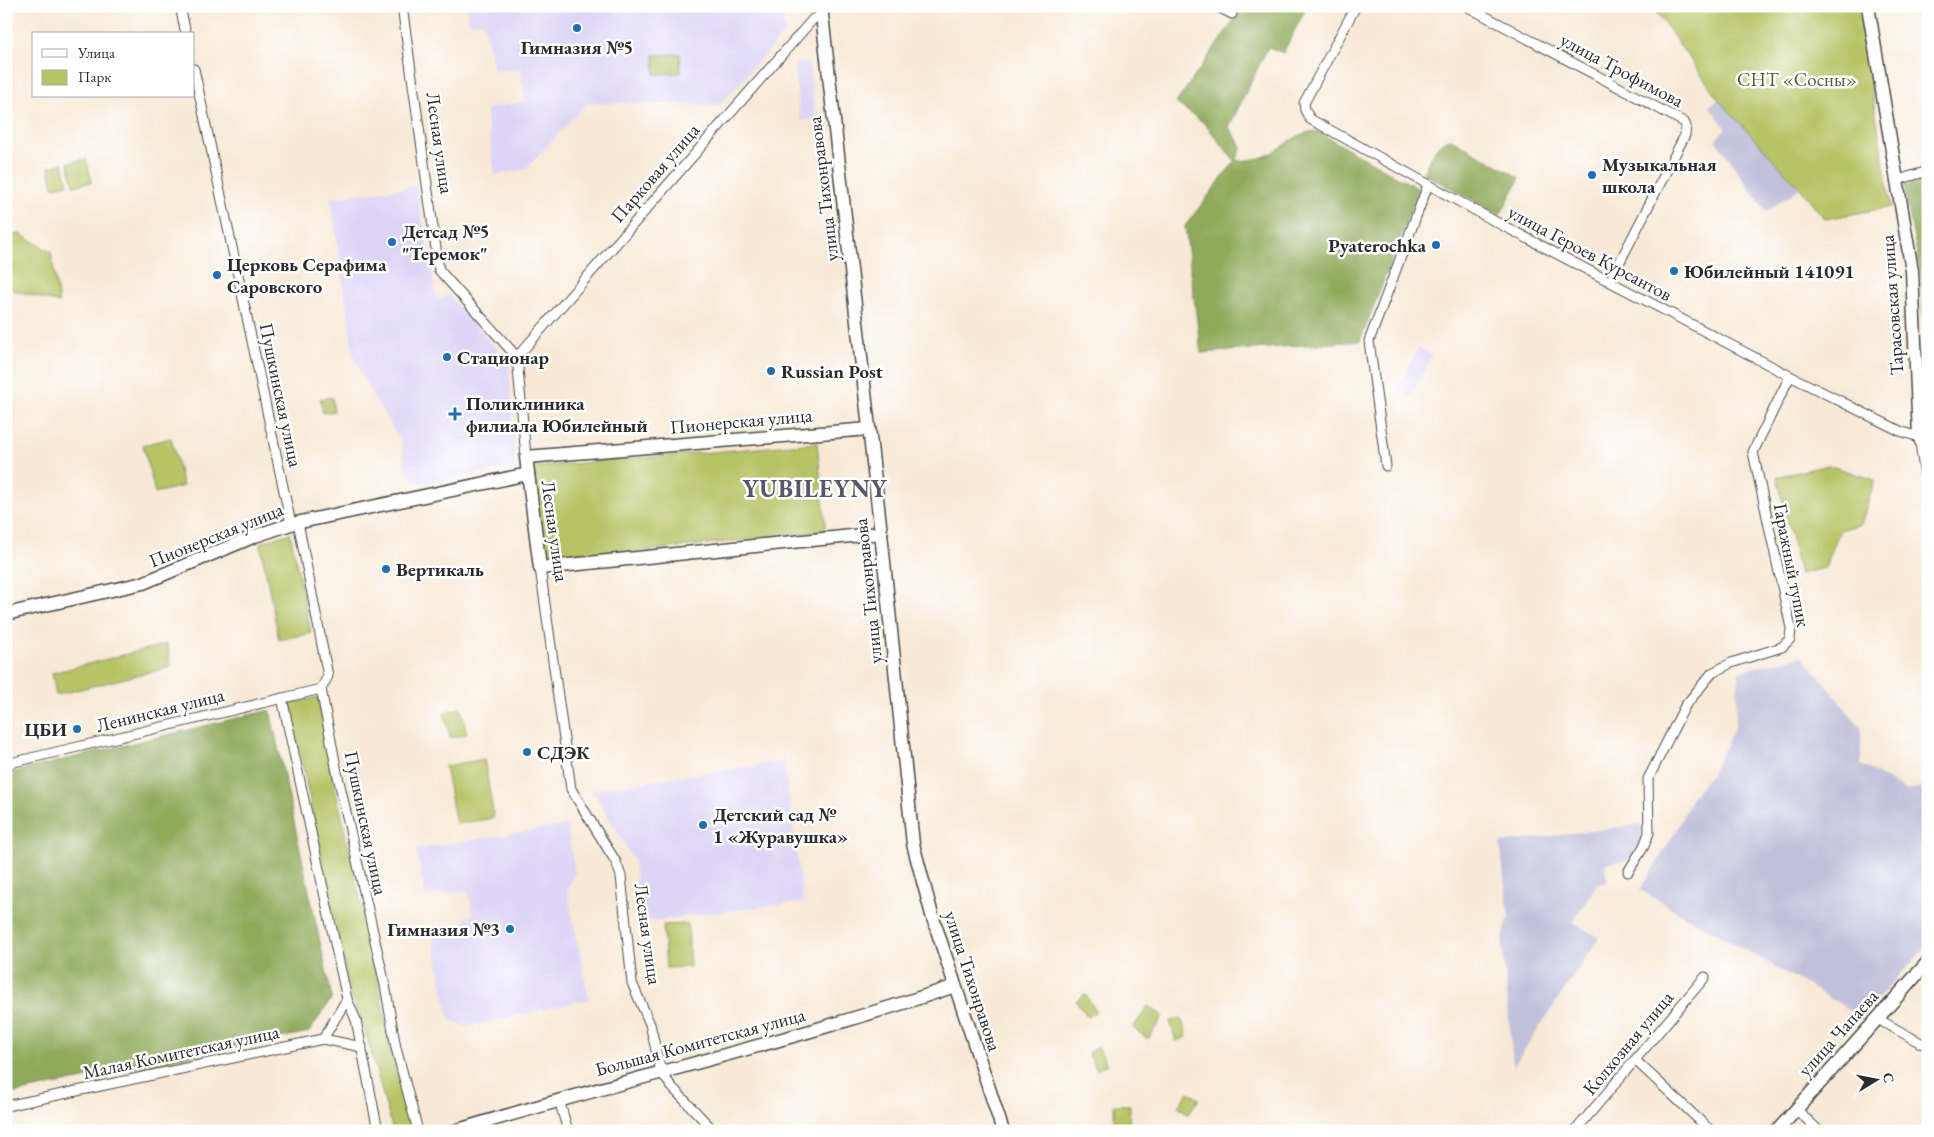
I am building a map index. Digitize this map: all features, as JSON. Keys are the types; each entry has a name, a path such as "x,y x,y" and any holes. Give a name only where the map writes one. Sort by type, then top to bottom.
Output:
{"street":[{"path":"180,6 186,32"},
{"name":"Лесная улица","path":"402,6 439,270 517,357 528,474 570,789 616,862 621,876 632,983 650,1024 661,1072"},
{"path":"1216,6 1232,14"},
{"name":"улица Героев Курсантов","path":"1356,6 1304,103 1305,110 1313,121 1428,185 1790,376 1900,432 1923,438"},
{"name":"улица Трофимова","path":"1466,6 1680,119 1686,126 1685,135 1610,282"},
{"name":"Тарасовская улица","path":"1868,6 1912,271 1923,438 1928,452"},
{"name":"Парковая улица","path":"517,357 821,11"},
{"name":"улица Тихонравова","path":"821,11 881,533 913,844 932,915 1003,1131"},
{"name":"Пушкинская улица","path":"195,73 328,676 321,689 337,772 385,985 396,1048 418,1131"},
{"path":"1898,180 1928,171"},
{"path":"1386,466 1369,341 1428,185"},
{"name":"Гаражный тупик","path":"1628,872 1644,846 1649,833 1648,779 1685,706 1712,673 1731,663 1782,647 1790,639 1791,628 1753,452 1790,376"},
{"name":"Пионерская улица","path":"526,457 869,429"},
{"path":"1923,438 1928,495"},
{"name":"Пионерская улица","path":"6,614 143,583 261,533 295,523 528,474"},
{"path":"540,568 881,533"},
{"name":"Ленинская улица","path":"6,764 321,689"},
{"path":"282,698 347,999 356,1020 362,1047 378,1131"},
{"name":"улица Чапаева","path":"1777,1131 1928,962"},
{"name":"Колхозная улица","path":"1575,1131 1705,977"},
{"name":"Большая Комитетская улица","path":"455,1131 559,1100 822,1028 955,986"},
{"path":"323,1039 347,999"},
{"path":"1876,1018 1928,1047"},
{"name":"Малая Комитетская улица","path":"6,1106 323,1039 362,1047"},
{"path":"1635,1060 1710,1131"},
{"path":"661,1072 671,1086 714,1131"},
{"path":"559,1100 568,1131"},
{"path":"1796,1109 1819,1131"}],"shaded area":[{"path":"467,6 782,6 785,32 720,105 587,103 526,169 495,175 486,109 526,101 520,68 494,71 484,23 469,23"},
{"path":"809,62 815,119 800,121 794,64"},
{"path":"1719,100 1800,188 1766,212 1716,140 1726,128 1709,106"},
{"path":"416,186 437,300 449,295 509,363 515,467 421,483 412,480 406,470 401,442 373,396 354,358 331,198"},
{"path":"1418,348 1432,355 1411,397 1397,390"},
{"path":"1803,656 1861,728 1861,765 1906,790 1928,786 1928,945 1861,1016 1640,890 1676,831 1692,797 1712,773 1735,726 1739,671"},
{"name":"Детский сад № 1 «Журавушка»","path":"784,761 803,902 640,922 634,860 592,790"},
{"path":"1642,824 1643,838 1629,860 1605,864 1607,883 1597,884 1573,922 1599,938 1513,1067 1502,937 1509,918 1500,843"},
{"name":"Гимназия №3","path":"567,825 575,873 567,889 589,999 467,1027 449,1019 432,932 459,926 473,914 468,890 426,897 416,849"}],"green space":[{"path":"1231,6 1307,6 1283,53 1268,47 1229,127 1242,147 1236,161 1264,157 1304,133 1318,132 1419,189 1360,341 1201,353 1185,226 1235,161 1203,122 1176,103 1236,17 1228,11"},
{"name":"СНТ «Сосны»","path":"1652,6 1858,6 1891,207 1825,219 1800,188 1719,100"},
{"path":"680,54 681,73 655,74 654,55"},
{"path":"1451,139 1520,178 1500,215 1423,173 1437,147"},
{"path":"86,159 92,182 74,186 68,163"},
{"path":"63,163 68,184 53,187 49,167"},
{"path":"1928,179 1928,421 1923,413 1924,324 1921,275 1904,186"},
{"path":"20,234 51,252 59,303 13,290 6,291 6,235"},
{"path":"332,397 334,411 323,413 320,399"},
{"path":"171,438 183,486 155,493 143,445"},
{"path":"817,443 826,531 543,562 533,467"},
{"path":"1828,465 1875,480 1861,524 1840,530 1825,568 1800,574 1777,477"},
{"path":"290,533 311,633 279,640 260,543"},
{"path":"167,644 171,667 56,695 52,673"},
{"path":"318,697 332,773 379,984 391,1051 412,1131 393,1131 364,1027 350,994 290,704"},
{"path":"461,708 467,734 450,738 444,712"},
{"path":"270,710 332,998 309,1032 6,1095 6,774"},
{"path":"484,759 494,818 456,824 445,766"},
{"path":"688,924 690,967 666,968 663,925"},
{"path":"1085,994 1096,1011 1088,1017 1076,1001"},
{"path":"1148,1006 1163,1016 1148,1039 1133,1028"},
{"path":"1181,1018 1187,1037 1176,1041 1170,1021"},
{"path":"1098,1047 1107,1064 1097,1070 1088,1053"},
{"path":"1189,1092 1199,1099 1188,1114 1178,1106"},
{"path":"1114,1105 1130,1105 1129,1131 1114,1131"}],"place":[{"name":"Гимназия №5","path":"577,28"},
{"name":"Музыкальная школа","path":"1592,175"},
{"name":"Детсад №5 \"Теремок\"","path":"392,242"},
{"name":"Pyaterochka","path":"1436,245"},
{"name":"Юбилейный 141091","path":"1674,271"},
{"name":"Церковь Серафима Саровского","path":"217,275"},
{"name":"Стационар","path":"447,357"},
{"name":"Russian Post","path":"771,371"},
{"name":"Поликлиника филиала Юбилейный","path":"455,414"},
{"name":"Вертикаль","path":"386,569"},
{"name":"ЦБИ","path":"77,729"},
{"name":"СДЭК","path":"527,752"},
{"name":"Детский сад № 1 «Журавушка»","path":"703,825"},
{"name":"Гимназия №3","path":"510,929"}],"district":[{"name":"YUBILEYNY","path":"815,488"}]}
